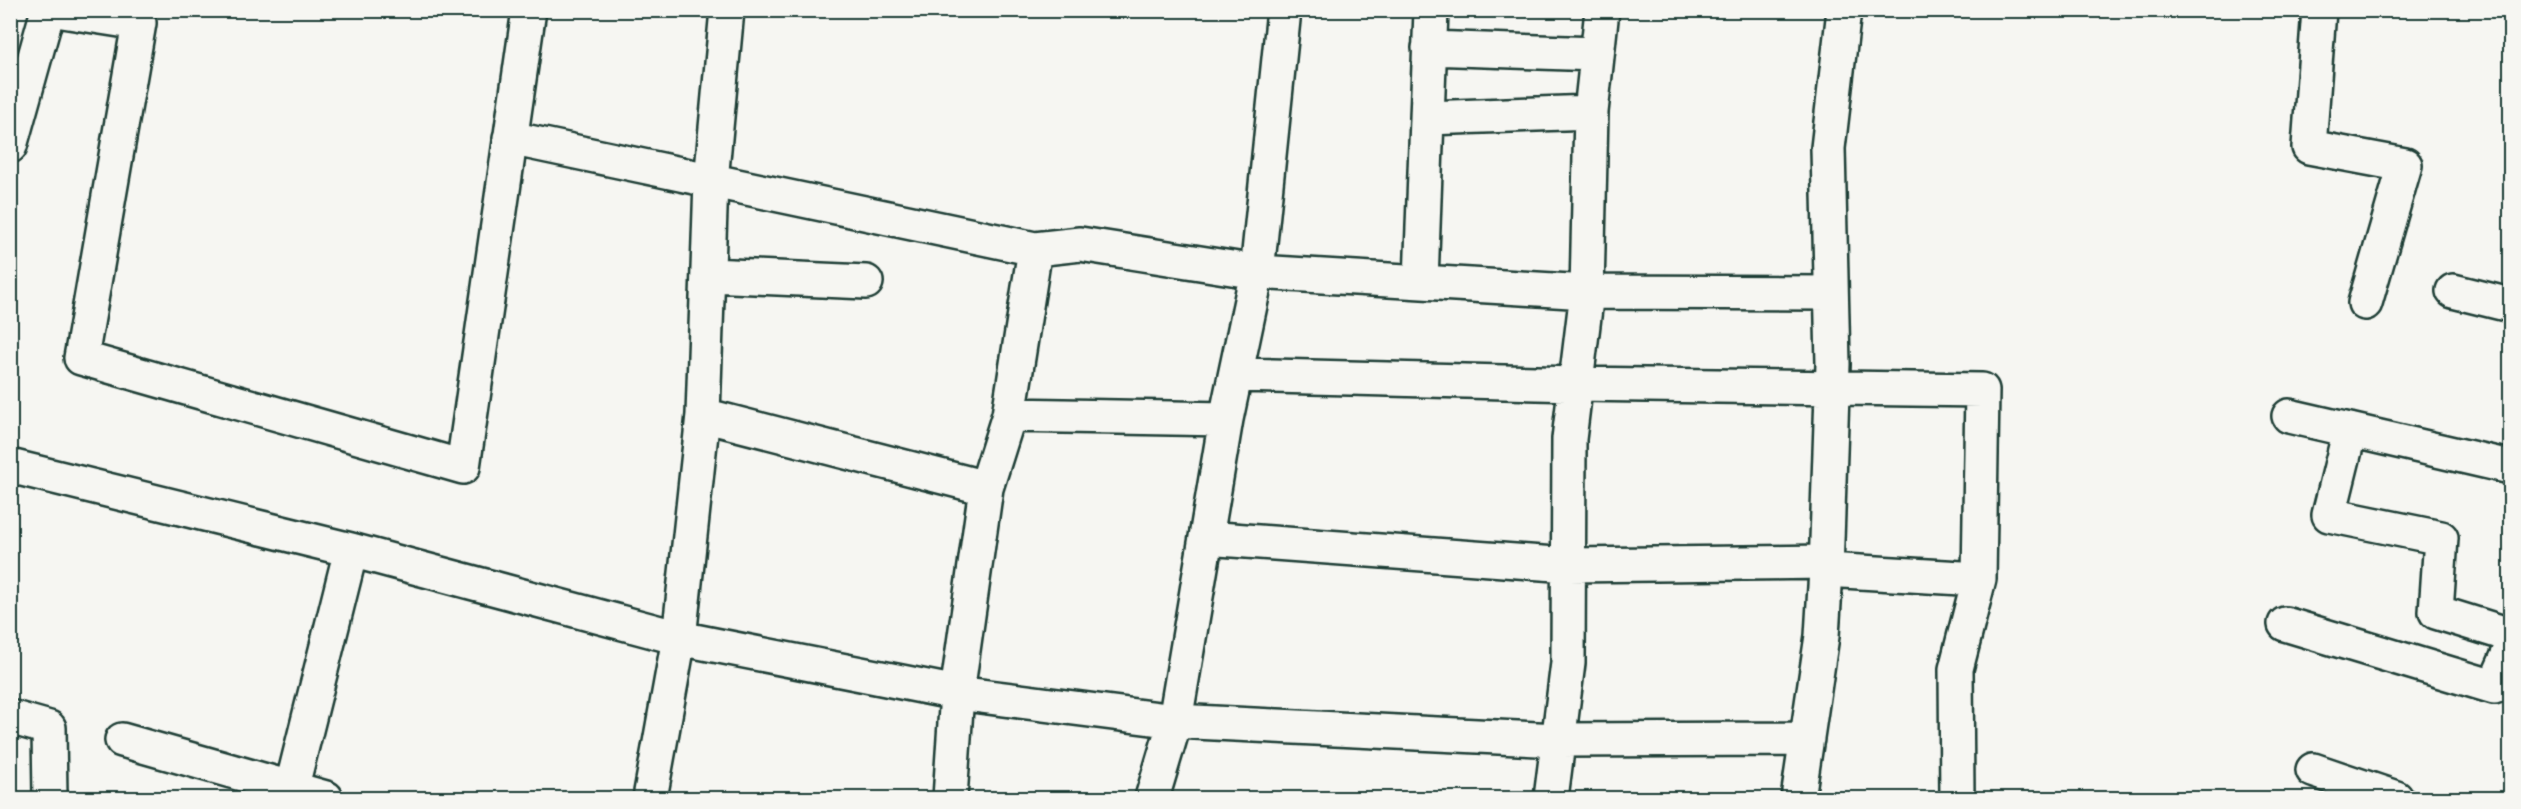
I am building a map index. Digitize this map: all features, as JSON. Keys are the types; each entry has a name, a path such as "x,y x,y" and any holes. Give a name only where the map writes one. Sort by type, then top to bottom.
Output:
{"street":[{"path":"10,146 48,10"},
{"path":"56,10 139,23 81,358 463,468 529,10"},
{"path":"650,798 679,638 703,415 711,181 727,10"},
{"path":"1152,798 1175,721 1226,419 1257,272 1284,10"},
{"path":"1421,281 1431,10"},
{"path":"1551,798 1568,663 1569,439 1587,292 1591,111 1602,10"},
{"path":"1798,798 1822,636 1832,386 1828,148 1844,10"},
{"path":"2319,10 2309,147 2404,165 2365,303"},
{"path":"1429,48 1597,54"},
{"path":"1427,118 1591,111"},
{"path":"510,138 1035,249 1080,244 1257,272 1587,292 1831,293"},
{"path":"950,798 957,693 986,488 1009,416 1035,249"},
{"path":"709,274 866,282"},
{"path":"2453,291 2511,305"},
{"path":"1237,375 1576,384 1982,390 1979,579 1956,669 1957,798"},
{"path":"703,415 986,488"},
{"path":"1009,416 1226,419"},
{"path":"2289,416 2511,467"},
{"path":"2350,430 2330,515 2441,538 2436,612 2511,636"},
{"path":"10,466 351,550 679,638 957,693 1175,721 1558,740 1807,739"},
{"path":"1206,538 1569,565 1826,566 1979,579"},
{"path":"290,793 351,550"},
{"path":"2285,624 2494,687 2511,651"},
{"path":"10,717 49,728 50,798"},
{"path":"122,740 290,793 326,798"},
{"path":"2313,770 2396,798"}]}
